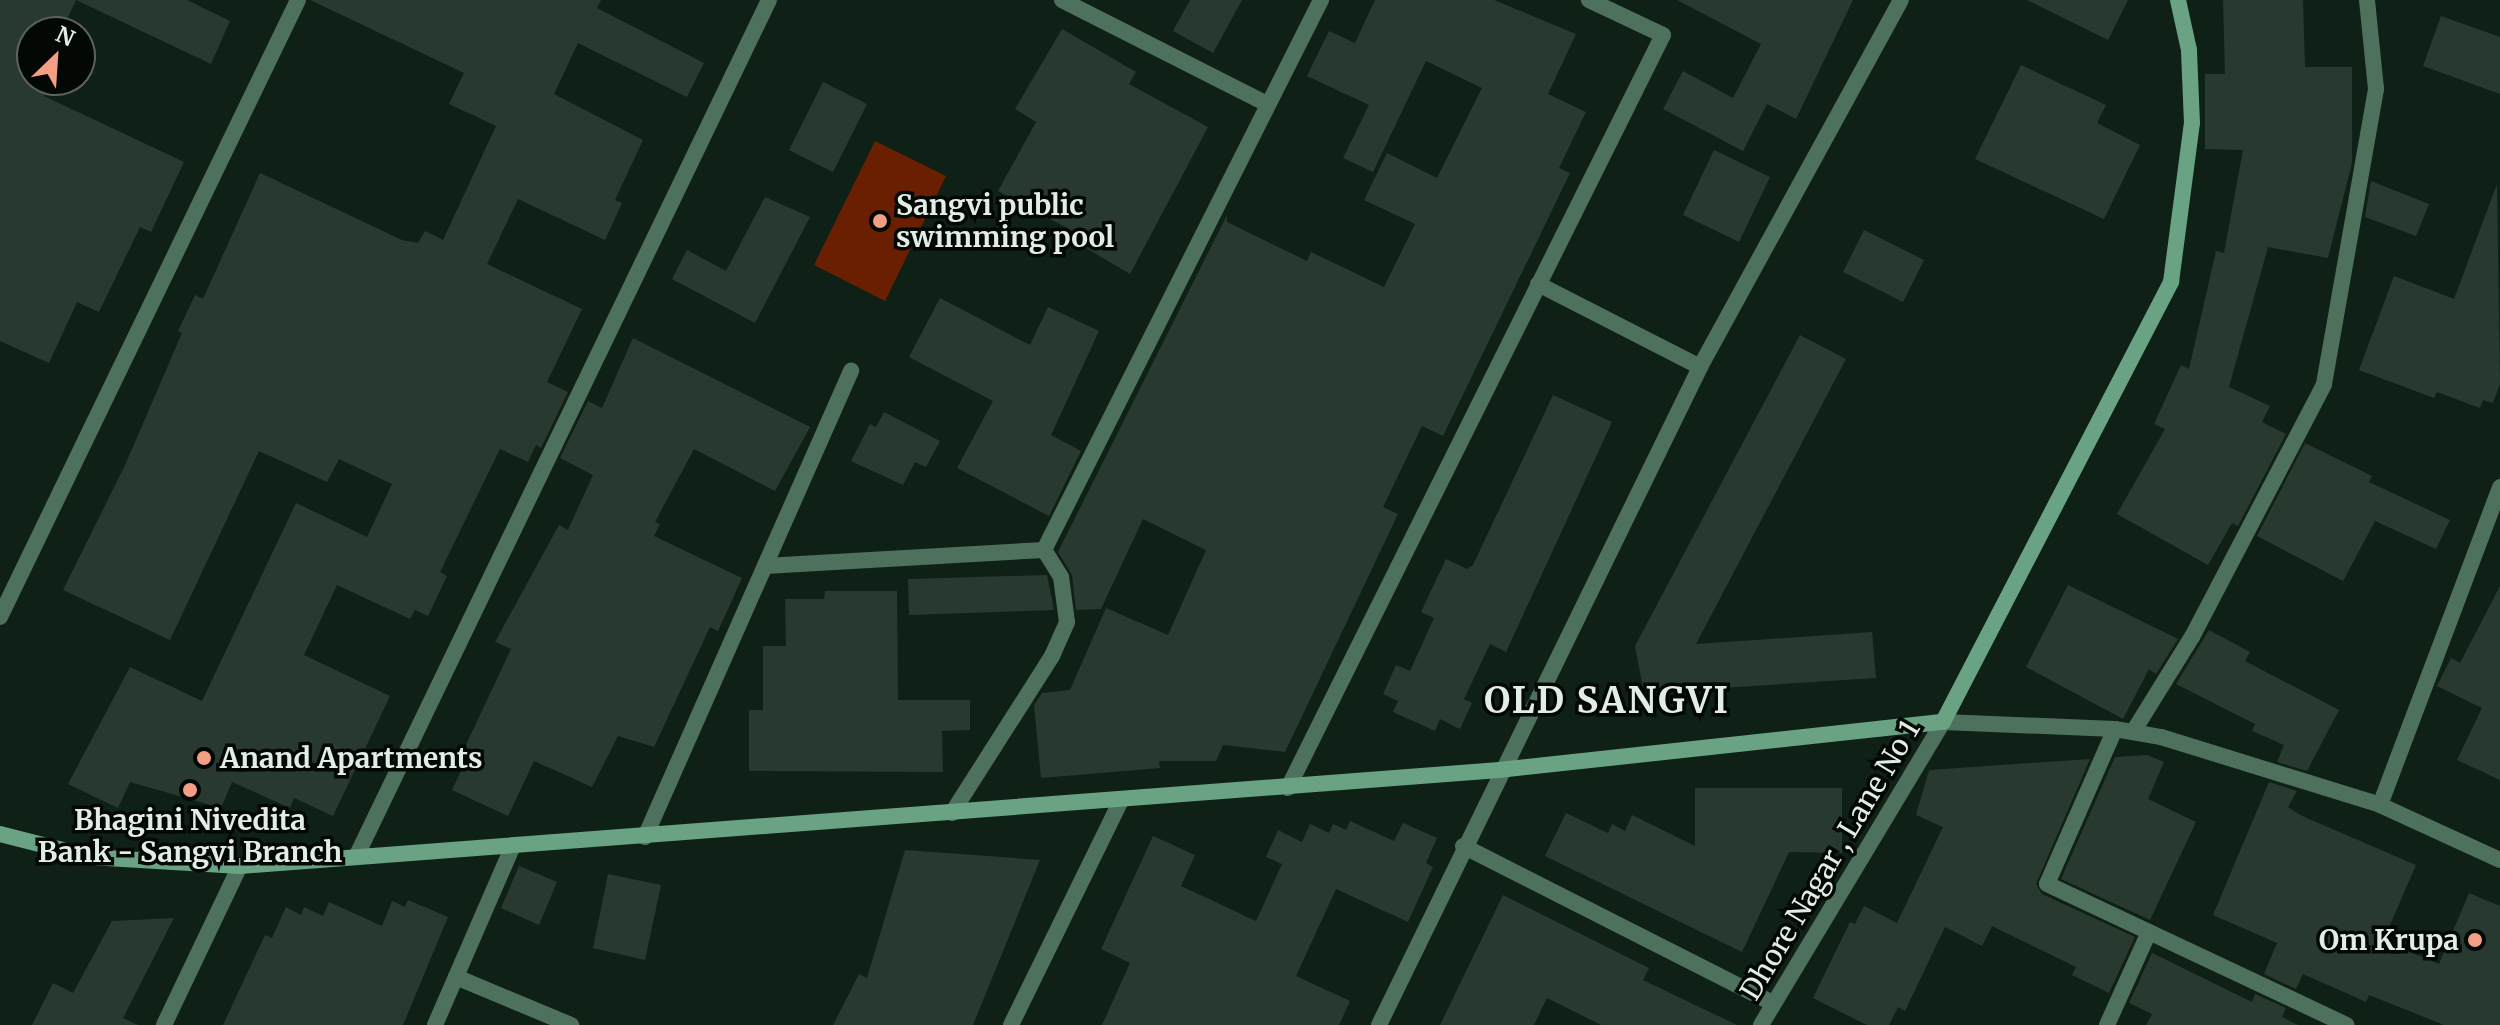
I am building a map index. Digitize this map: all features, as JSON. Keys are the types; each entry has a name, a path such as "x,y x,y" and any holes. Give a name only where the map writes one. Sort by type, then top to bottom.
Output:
{"street":[{"path":"0,617 298,0"},
{"path":"356,857 769,0"},
{"path":"1062,0 1265,103"},
{"path":"1044,550 1265,103 1321,0"},
{"path":"1288,788 1663,35 1589,0"},
{"path":"1379,1025 1499,770 1700,367 1901,0"},
{"path":"1943,722 2171,282 2192,123 2189,50 2178,0"},
{"path":"2133,732 2192,637 2324,384 2376,89 2367,0"},
{"path":"1538,284 1700,367"},
{"path":"645,837 851,371"},
{"path":"2380,805 2500,487"},
{"path":"765,566 1044,550"},
{"path":"952,813 1052,656 1067,622 1061,577 1044,550"},
{"path":"0,834 90,857 240,866 1288,788 1499,770 1943,722 2133,732 2380,805 2500,860"},
{"name":"Dhore Nagar , Lane No 1","path":"1761,1025 1943,722"},
{"path":"2115,729 2047,884 2347,1025"},
{"path":"1011,1025 1121,800"},
{"path":"1463,846 1772,1003"},
{"path":"435,1025 512,848"},
{"path":"164,1025 240,866"},
{"path":"2107,1025 2149,932"},
{"path":"456,977 571,1025"}],"shaded area":[{"name":"Sangvi public swimming pool","path":"875,141 946,176 885,301 814,265"}],"building":[{"path":"0,0 76,0 68,16 16,16 16,96 44,96 184,162 151,232 140,227 99,312 77,302 49,363 0,341"},
{"path":"76,0 187,0 230,21 211,64"},
{"path":"310,0 601,0 597,8 704,63 687,97 578,43 554,94 643,140 615,200 622,203 605,240 518,199 487,264 582,309 547,382 568,392 541,448 536,445 528,462 500,449 440,572 447,576 428,616 415,610 410,619 337,585 304,655 390,696 333,816 294,798 290,808 232,782 221,808 130,782 118,808 68,784 130,667 202,701 296,503 367,537 392,484 339,459 327,482 259,451 170,640 63,590 126,463 182,333 178,331 195,295 203,299 260,173 402,240 418,243 425,231 443,240 496,126 449,104 464,73"},
{"path":"1190,0 1242,0 1213,53 1173,31"},
{"path":"1375,0 1494,0 1576,34 1548,94 1586,112 1559,168 1570,173 1443,436 1422,426 1383,507 1398,514 1285,752 1223,745 1216,761 1159,761 1160,768 1041,778 1034,705 1042,693 1070,690 1106,608 1168,635 1206,550 1143,519 1101,609 1076,610 1072,575 1058,552 1227,215 1227,222 1307,261 1311,252 1384,287 1415,224 1364,200 1387,153 1437,178 1482,88 1426,61 1373,172 1343,158 1369,105 1307,76 1329,31 1355,43"},
{"path":"1677,0 1853,0 1796,119 1767,104 1743,151 1663,109 1683,71 1733,98 1761,44"},
{"path":"2027,0 2128,0 2108,40"},
{"path":"2223,0 2303,0 2305,67 2352,67 2352,163 2328,258 2268,247 2229,387 2270,406 2262,422 2286,434 2238,526 2232,523 2208,565 2117,514 2165,429 2154,424 2181,365 2189,369 2216,251 2224,253 2243,150 2205,149 2205,74 2225,74"},
{"path":"2441,16 2500,37 2500,94 2423,66"},
{"path":"1062,29 1136,72 1129,84 1208,127 1130,274 1074,241 1078,234 998,191 1036,122 1015,109"},
{"path":"2021,65 2106,105 2097,123 2140,145 2104,219 1975,159"},
{"path":"823,82 867,104 833,172 789,150"},
{"path":"1714,150 1770,177 1739,242 1683,215"},
{"path":"2371,181 2429,204 2416,236 2365,217"},
{"path":"2497,184 2500,384 2493,403 2483,400 2480,408 2437,392 2434,398 2359,370 2394,276 2454,299"},
{"path":"765,197 810,217 755,323 672,279 687,250 726,271"},
{"path":"1864,230 1924,260 1903,302 1843,272"},
{"path":"940,298 1030,345 1048,307 1099,331 1051,435 1081,451 1049,516 957,468 993,401 909,357"},
{"path":"1800,335 1846,359 1696,644 1872,632 1876,678 1644,693 1635,646"},
{"path":"633,338 810,427 775,491 694,449 655,522 660,524 654,536 742,578 718,631 710,627 654,747 618,736 592,787 534,761 508,816 452,790 469,754 463,751 511,649 495,642 559,525 568,530 593,475 560,458 588,401 602,408"},
{"path":"1553,395 1612,422 1506,652 1490,644 1464,699 1472,703 1460,729 1440,719 1435,731 1393,712 1398,701 1383,694 1396,665 1410,671 1434,618 1421,612 1446,559 1467,569 1473,565"},
{"path":"884,412 940,441 926,467 915,462 903,485 851,461 870,424 876,427"},
{"path":"2305,443 2372,476 2369,482 2450,520 2436,549 2375,521 2343,581 2257,536"},
{"path":"1047,575 1054,610 909,615 908,579"},
{"path":"2068,585 2178,639 2156,674 2149,669 2123,719 2026,667"},
{"path":"2500,586 2500,780 2457,760 2482,708 2437,686 2451,658 2460,663"},
{"path":"825,591 897,591 898,700 970,700 970,730 942,731 943,772 749,771 749,710 763,710 763,646 786,646 785,599 824,599"},
{"path":"2209,630 2250,652 2245,661 2339,710 2307,771 2277,762 2284,745 2252,731 2255,724 2176,684"},
{"path":"2147,755 2164,762 2148,799 2196,822 2150,920 2061,879 2115,757"},
{"path":"2090,759 2036,884 2042,894 2135,937 2109,993 2072,975 2076,967 1992,926 1982,946 1945,927 1905,1011 1898,1007 1889,1025 1867,1025 1813,998 1850,922 1855,924 1864,906 1897,923 1943,827 1916,815 1929,770"},
{"path":"2269,782 2297,791 2288,807 2300,815 2416,865 2383,941 2439,964 2469,893 2500,906 2500,1025 2444,1025 2369,995 2366,1002 2303,974 2296,989 2264,974 2277,943 2213,915"},
{"path":"1695,788 1842,788 1842,853 1789,852 1742,952 1545,856 1566,813 1608,833 1612,824 1625,831 1632,815 1695,846"},
{"path":"1350,821 1394,841 1403,823 1437,838 1426,863 1433,867 1408,922 1336,889 1296,976 1350,1001 1339,1025 1102,1025 1130,963 1101,949 1153,836 1195,855 1181,886 1256,921 1282,864 1266,857 1278,830 1302,842 1310,824 1329,833 1333,824 1346,830"},
{"path":"905,850 1040,860 973,1025 833,1025 859,974 867,978"},
{"path":"519,866 557,882 539,925 501,908"},
{"path":"608,874 661,885 645,960 593,948"},
{"path":"1503,895 1649,968 1643,980 1737,1025 1601,1025 1547,998 1534,1025 1440,1025"},
{"path":"408,900 448,917 403,1025 223,1025 265,935 272,938 286,907 301,915 304,907 323,916 329,902 382,926 392,901 405,907"},
{"path":"174,918 123,1018 138,1025 32,1025 53,983 73,993 112,921"},
{"path":"2152,953 2252,1002 2255,994 2286,1008 2282,1017 2298,1025 2146,1025 2152,1014 2129,1003"}],"place":[{"name":"Sangvi public swimming pool","path":"880,221"},
{"name":"Anand Apartments","path":"204,758"},
{"name":"Bhagini Nivedita Bank - Sangvi Branch","path":"190,790"},
{"name":"Om Krupa","path":"2475,940"}],"district":[{"name":"OLD SANGVI","path":"1607,701"}]}
